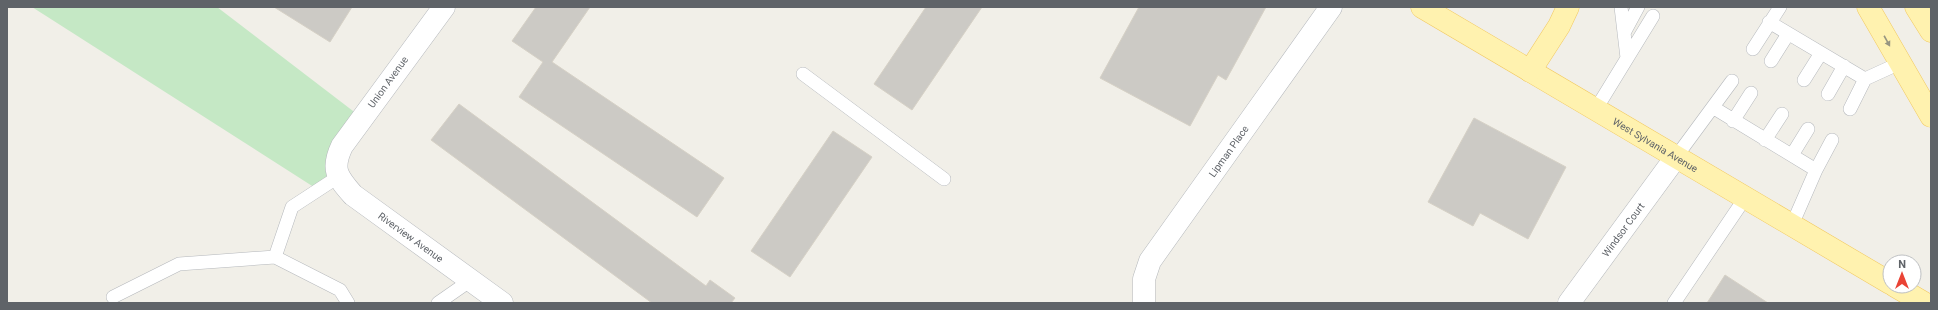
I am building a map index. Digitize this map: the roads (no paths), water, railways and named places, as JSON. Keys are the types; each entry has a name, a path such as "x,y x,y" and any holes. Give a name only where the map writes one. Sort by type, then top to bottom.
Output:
{"main road":[{"name":"West Sylvania Avenue","path":"1422,7 1882,278"},
{"path":"1530,71 1559,26 1568,7"},
{"path":"1868,7 1931,116"},
{"path":"1916,7 1931,31"},
{"path":"1909,294 1924,303"}],"street":[{"name":"Union Avenue","path":"337,168 342,146 444,7"},
{"name":"Lipman Place","path":"1144,303 1144,279 1150,261 1331,7"},
{"name":"Windsor Court","path":"1569,303 1676,157"},
{"name":"Riverview Avenue","path":"337,168 353,195 502,303"}],"lane":[{"path":"1621,7 1627,58"},
{"path":"1624,33 1638,7"},
{"path":"1753,49 1780,7"},
{"path":"1596,110 1653,16"},
{"path":"1770,22 1865,79"},
{"path":"1771,61 1788,34"},
{"path":"1804,80 1821,53"},
{"path":"1850,109 1865,79 1900,64"},
{"path":"1828,94 1844,66"},
{"path":"803,74 944,179"},
{"path":"1676,157 1714,108 1732,81"},
{"path":"1734,121 1751,93"},
{"path":"1714,108 1816,170"},
{"path":"1765,140 1782,114"},
{"path":"1792,155 1808,129"},
{"path":"1792,225 1816,170 1832,140"},
{"path":"275,256 292,207 337,168"},
{"path":"1674,303 1726,229 1745,198"},
{"path":"113,297 179,264 275,256 340,290 348,303"},
{"path":"438,303 471,280"}]}
